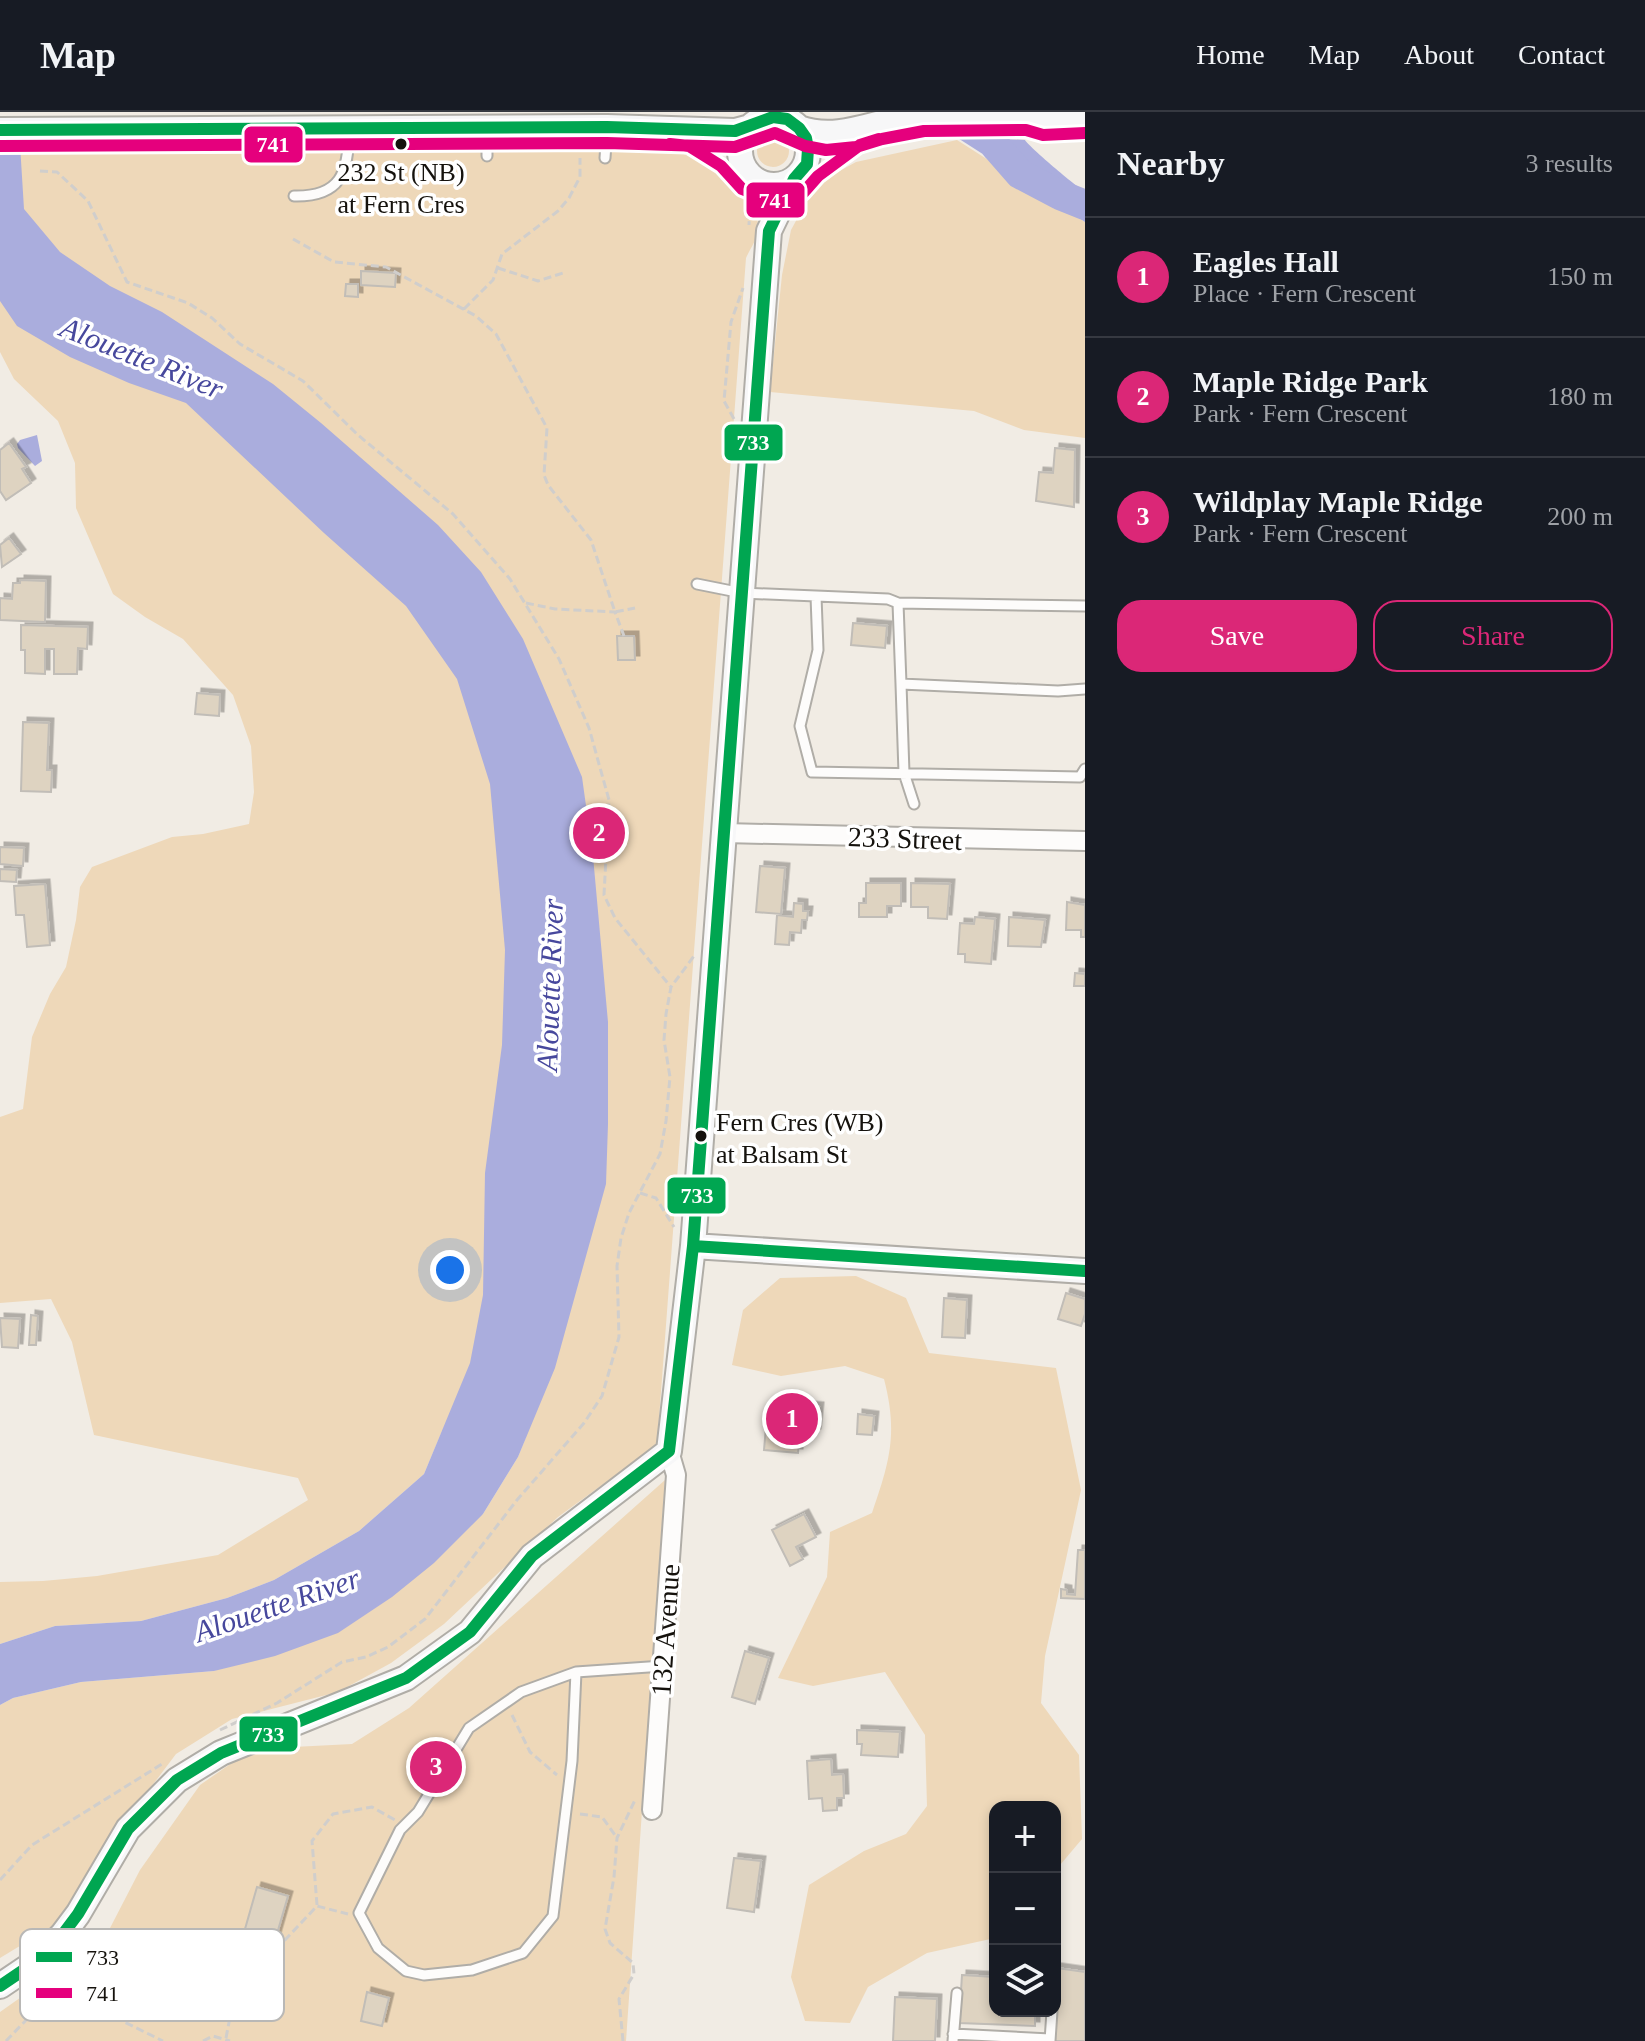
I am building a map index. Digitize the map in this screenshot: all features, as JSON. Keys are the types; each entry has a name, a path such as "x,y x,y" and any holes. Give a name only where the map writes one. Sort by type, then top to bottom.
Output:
{"street":[{"path":"0,130 666,127 700,140 772,185 803,174 887,120 915,116 1024,114 1044,119 1085,117"},
{"path":"700,140 750,127 760,120 773,117 787,119 806,138 808,149 803,174 759,230"},
{"path":"67,1929 128,1829 177,1780 221,1753 406,1678 470,1632 532,1556 669,1451 724,833 742,593 759,230 740,150 750,127"},
{"path":"799,128 851,141"},
{"name":"233 Street","path":"724,833 1085,841"},
{"path":"687,1238 1085,1271"},
{"name":"132 Avenue","path":"652,1810 676,1475 669,1451"},
{"path":"0,1967 20,1958"},
{"path":"0,1986 20,1972"}],"lane":[{"path":"605,158 607,127"},
{"path":"487,128 487,156"},
{"path":"294,196 320,195 335,184 344,172 349,129"},
{"path":"697,584 742,593 888,599 898,603 1085,606"},
{"path":"816,596 818,650 800,726 812,772 1080,777 1085,769"},
{"path":"898,603 904,773 914,804"},
{"path":"901,684 1058,691 1085,689"},
{"path":"576,1672 577,1705 553,1916 523,1953 472,1970 424,1975 406,1971 378,1948 359,1913 400,1830 418,1812 469,1728 521,1692 576,1672 663,1666"},
{"path":"957,1993 953,2038 1050,2040 1052,2017"}],"path":[{"path":"700,140 742,185 759,230"},
{"path":"803,174 822,167 851,141"},
{"path":"464,309 493,280 502,254 558,211 569,198 580,177 580,158"},
{"path":"40,171 57,172 88,201 127,282 188,303 212,318 240,344 303,381 358,435 453,514 510,579 559,659 589,728 609,800 604,895 615,918 671,987"},
{"path":"293,239 334,262 386,267 464,309 496,334 544,421 548,439 543,467 548,485 591,540 624,636"},
{"path":"498,268 538,281 566,272"},
{"path":"736,422 724,401 731,322 745,283"},
{"path":"524,602 555,609 615,612 635,608"},
{"path":"215,1733 277,1703 342,1662 366,1657 388,1647 425,1619 517,1500 584,1423 602,1396 619,1337 617,1266 621,1238 629,1213 660,1154 668,1110 670,1077 664,1040 671,987 698,950"},
{"path":"640,1193 656,1198 672,1226 687,1238"},
{"path":"506,1703 530,1752 569,1785"},
{"path":"0,1880 32,1845 165,1762"},
{"path":"623,2041 619,1999 634,1974 633,1963 610,1943 605,1929 617,1838 638,1793 655,1776"},
{"path":"284,1942 317,1906 312,1841 333,1814 372,1807 405,1825"},
{"path":"566,1812 602,1817 617,1838"},
{"path":"317,1906 342,1914 359,1913"},
{"path":"6,2041 25,2021"},
{"path":"122,2021 163,2041"},
{"path":"203,2041 213,2036 228,2040"}],"shaded area":[{"path":"773,135 784,140 789,151 784,162 773,167 762,162 757,151 762,140"},
{"path":"957,140 1085,222 1085,438 1024,430 974,411 770,392 782,275 791,230 816,184 856,162"},
{"path":"696,146 727,161 744,181 755,205 758,229 746,258 657,1445 558,1517 444,1624 391,1663 338,1692 232,1719 176,1754 105,1848 61,1921 48,1929 20,1929 20,1946 0,1958 0,1705 13,1698 81,1682 214,1671 483,1514 518,1457 526,1437 442,1431 424,1474 359,1531 274,1580 227,1598 141,1621 55,1626 0,1644 0,1582 97,1576 218,1555 308,1500 298,1478 94,1435 72,1342 51,1299 0,1303 0,1117 23,1109 32,1037 50,994 66,967 80,887 92,867 172,837 249,824 254,792 251,746 233,695 183,639 113,594 76,508 75,463 58,421 14,379 0,352 0,150"},
{"path":"856,1276 906,1298 929,1353 1056,1368 1081,1490 1045,1656 1041,1703 1079,1755 1082,1839 1061,1864 1061,1801 989,1801 989,1939 927,1953 868,1987 850,2023 805,2021 791,1977 809,1885 864,1851 906,1834 927,1806 925,1735 885,1672 813,1686 778,1678 827,1577 830,1532 872,1513 887,1462 891,1431 884,1379 845,1366 781,1376 732,1365 743,1310 780,1278"},
{"path":"665,1480 626,2041 0,2041 0,2012 20,1998 20,2021 284,2021 284,1929 110,1929 140,1870 200,1785 252,1749 352,1744 409,1708"}],"water":[{"name":"Alouette River","path":"0,112 18,112 24,209 60,252 110,286 162,312 273,384 321,423 438,525 481,572 523,639 582,777 593,856 608,1022 608,1124 606,1184 555,1368 518,1457 483,1514 434,1563 392,1597 338,1633 275,1656 214,1671 81,1682 13,1698 0,1705 0,1644 55,1626 141,1621 227,1598 274,1580 359,1531 424,1474 470,1363 483,1295 485,1173 502,1045 505,950 490,784 457,679 406,606 186,403 129,383 70,357 17,326 0,301"},
{"path":"979,138 1025,140 1085,192 1085,222 985,157"},
{"path":"37,435 42,461 35,466 17,444 20,440"}],"pier":[{"path":"0,112 22,112 25,148 0,148"}],"building":[{"path":"361,271 396,273 395,287 361,285"},
{"path":"346,284 358,284 358,297 345,296"},
{"path":"9,443 26,467 22,469 31,483 6,500 0,491 0,450"},
{"path":"1055,448 1075,450 1074,507 1036,501 1039,472 1053,473"},
{"path":"9,538 21,554 2,567 0,545"},
{"path":"20,580 46,581 45,622 0,620 0,598 12,599 13,583 20,583"},
{"path":"853,623 887,626 885,648 851,645"},
{"path":"21,625 88,627 87,649 78,648 77,674 54,674 54,649 45,649 45,674 25,673"},
{"path":"617,636 634,636 635,660 618,660"},
{"path":"197,693 220,695 219,716 195,714"},
{"path":"23,722 49,723 47,770 52,770 51,792 21,791"},
{"path":"0,847 24,848 23,866 0,864"},
{"path":"760,866 785,868 781,914 756,912"},
{"path":"0,869 17,870 16,882 0,881"},
{"path":"866,883 901,883 901,906 887,906 887,917 859,917 859,903 866,903"},
{"path":"911,883 950,884 947,919 928,918 928,907 911,907"},
{"path":"45,884 50,945 27,947 24,915 16,915 14,886"},
{"path":"1067,902 1085,905 1085,937 1081,937 1081,930 1066,930"},
{"path":"794,903 803,904 803,911 808,911 807,920 802,920 801,933 790,932 789,945 775,944 777,915 793,917"},
{"path":"975,917 995,919 991,964 965,962 965,954 958,954 960,923 974,924"},
{"path":"1009,917 1045,920 1041,947 1008,946"},
{"path":"1075,973 1085,974 1085,986 1074,986"},
{"path":"1066,1293 1085,1299 1081,1326 1058,1319"},
{"path":"944,1298 967,1300 965,1338 942,1337"},
{"path":"31,1315 38,1316 36,1345 29,1345"},
{"path":"0,1318 20,1319 18,1348 2,1347"},
{"path":"768,1403 819,1407 816,1433 800,1431 798,1453 764,1450"},
{"path":"858,1414 874,1416 872,1435 857,1434"},
{"path":"804,1514 816,1537 796,1547 803,1559 790,1566 772,1530"},
{"path":"1078,1550 1085,1550 1085,1599 1061,1598 1061,1589 1075,1595"},
{"path":"745,1651 769,1658 755,1704 732,1697"},
{"path":"857,1730 900,1732 898,1757 861,1755 862,1744 857,1744"},
{"path":"831,1759 832,1775 843,1774 844,1798 837,1798 837,1810 823,1811 822,1798 809,1799 807,1761"},
{"path":"734,1858 761,1861 754,1912 727,1908"},
{"path":"257,1887 288,1896 278,1929 245,1929"},
{"path":"1061,1969 1085,1972 1085,2041 1053,2041 1054,2017 1061,2017"},
{"path":"962,1975 989,1977 989,2017 1035,2017 1035,2026 959,2023"},
{"path":"367,1992 389,1998 382,2026 361,2021"},
{"path":"895,1997 937,1999 935,2041 893,2041"}],"waterway":[{"path":"956,112 967,126 992,142 1020,174 1085,205"}],"transit line":[{"name":"733","path":"0,130 607,127 735,131 773,117 787,119 799,128 806,138 808,149 807,164 794,179 769,231 693,1246 669,1451 532,1556 470,1632 406,1678 221,1753 177,1780 128,1829 67,1929"},
{"name":"741","path":"0,146 607,143 735,147 775,133 805,146 826,150 856,147 924,131 1026,130 1043,135 1085,133"},
{"name":"741","path":"670,144 689,146 721,166 742,189 772,201 803,193 818,176 860,145 879,139"},
{"name":"733","path":"693,1246 1085,1271"},
{"name":"733","path":"0,1986 20,1972"}],"place":[{"name":"232 St (NB) at Fern Cres","path":"401,144"},
{"name":"Maple Ridge Park","path":"599,833"},
{"name":"Fern Cres (WB) at Balsam St","path":"701,1136"},
{"name":"Eagles Hall","path":"792,1419"},
{"name":"Wildplay Maple Ridge","path":"436,1767"}]}
